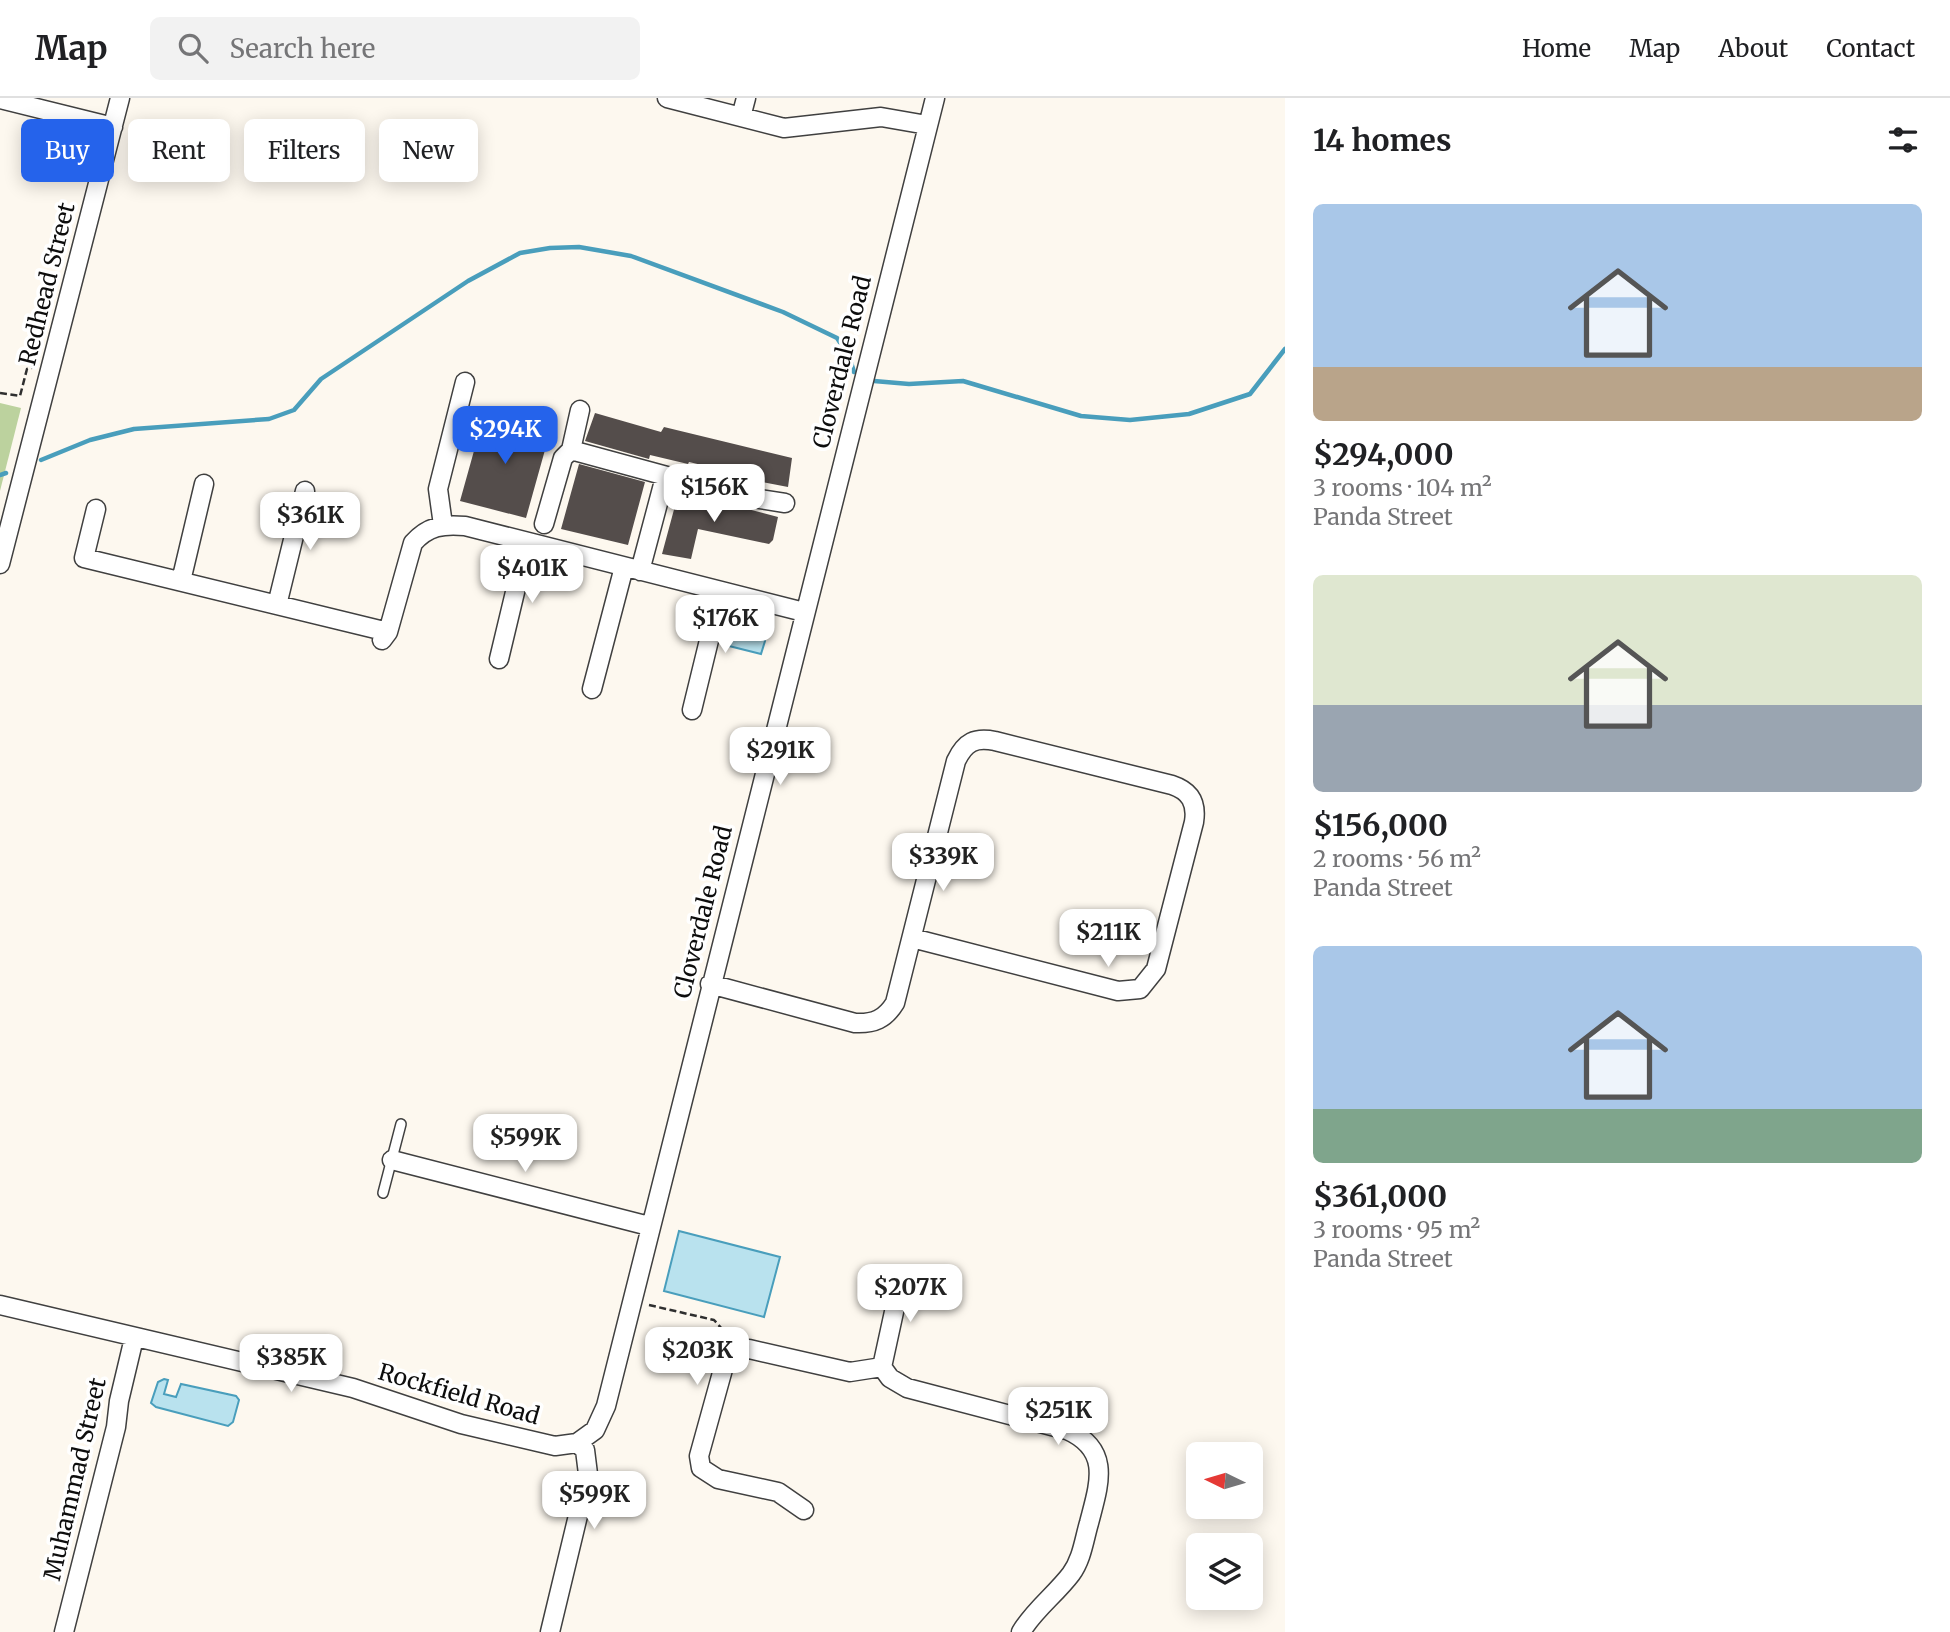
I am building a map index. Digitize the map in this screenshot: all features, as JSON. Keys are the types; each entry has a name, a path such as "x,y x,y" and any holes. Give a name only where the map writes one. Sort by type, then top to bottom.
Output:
{"street":[{"name":"Redhead Street","path":"114,123 120,98"},
{"path":"667,98 784,128 881,117 895,117 927,125"},
{"path":"741,117 746,98"},
{"name":"Cloverdale Road","path":"577,1443 595,1430 606,1406 649,1226 935,98"},
{"path":"0,99 81,119"},
{"name":"Redhead Street","path":"0,564 99,182"},
{"path":"443,524 438,489 465,382"},
{"path":"544,524 563,458 571,450 580,410"},
{"path":"571,450 740,496 785,503"},
{"path":"593,689 665,477"},
{"path":"181,581 204,484"},
{"path":"277,605 305,491"},
{"path":"96,509 84,558 277,605 385,636 413,543 421,534 443,524 465,526 804,612"},
{"path":"499,659 527,542"},
{"path":"692,710 722,591"},
{"path":"710,984 867,1024 883,1018 895,1003 956,761 965,745 971,741 995,741 1172,785 1186,792 1192,800 1194,822 1156,969 1140,989 1118,991 912,938"},
{"path":"391,1160 649,1226"},
{"path":"902,1275 882,1367 890,1378 907,1388 1066,1430 1085,1441 1097,1457 1100,1477 1079,1559 1071,1573 1021,1632"},
{"name":"Rockfield Road","path":"0,1305 353,1388 461,1424 555,1447 577,1443"},
{"name":"Muhammad Street","path":"64,1632 116,1427 119,1401 134,1338"},
{"path":"804,1510 778,1492 718,1479 701,1468 699,1455 722,1367 735,1352 749,1349 850,1372 882,1367"},
{"path":"550,1632 588,1474 584,1450 577,1443"}],"lane":[{"path":"383,1193 401,1124"}],"path":[{"path":"0,393 20,396 27,369 36,366 50,370"},
{"path":"648,1310 649,1303 714,1320 728,1332 751,1334 749,1349"}],"green space":[{"path":"0,403 21,408 0,491"}],"water":[{"path":"732,617 761,632 765,641 761,654 725,645"},
{"path":"679,1231 780,1257 764,1317 664,1291"},
{"path":"168,1380 164,1394 176,1397 181,1384 236,1396 239,1400 233,1422 228,1426 156,1407 151,1403 158,1382"}],"building":[{"path":"595,413 661,432 664,427 792,458 788,487 722,474 723,470 689,462 688,464 650,455 649,459 585,441"},
{"path":"484,415 550,432 526,518 460,501"},
{"path":"579,464 645,482 628,545 561,529"},
{"path":"679,491 778,517 773,540 769,544 698,529 691,559 662,554"}],"waterway":[{"path":"41,460 90,440 134,429 269,419 294,410 321,379 468,281 520,253 550,248 579,247 631,256 783,312 837,338 849,356 854,372"},
{"path":"874,381 909,384 963,381 1081,416 1130,420 1189,414 1250,394 1285,349"},
{"path":"0,475 6,473"}]}
